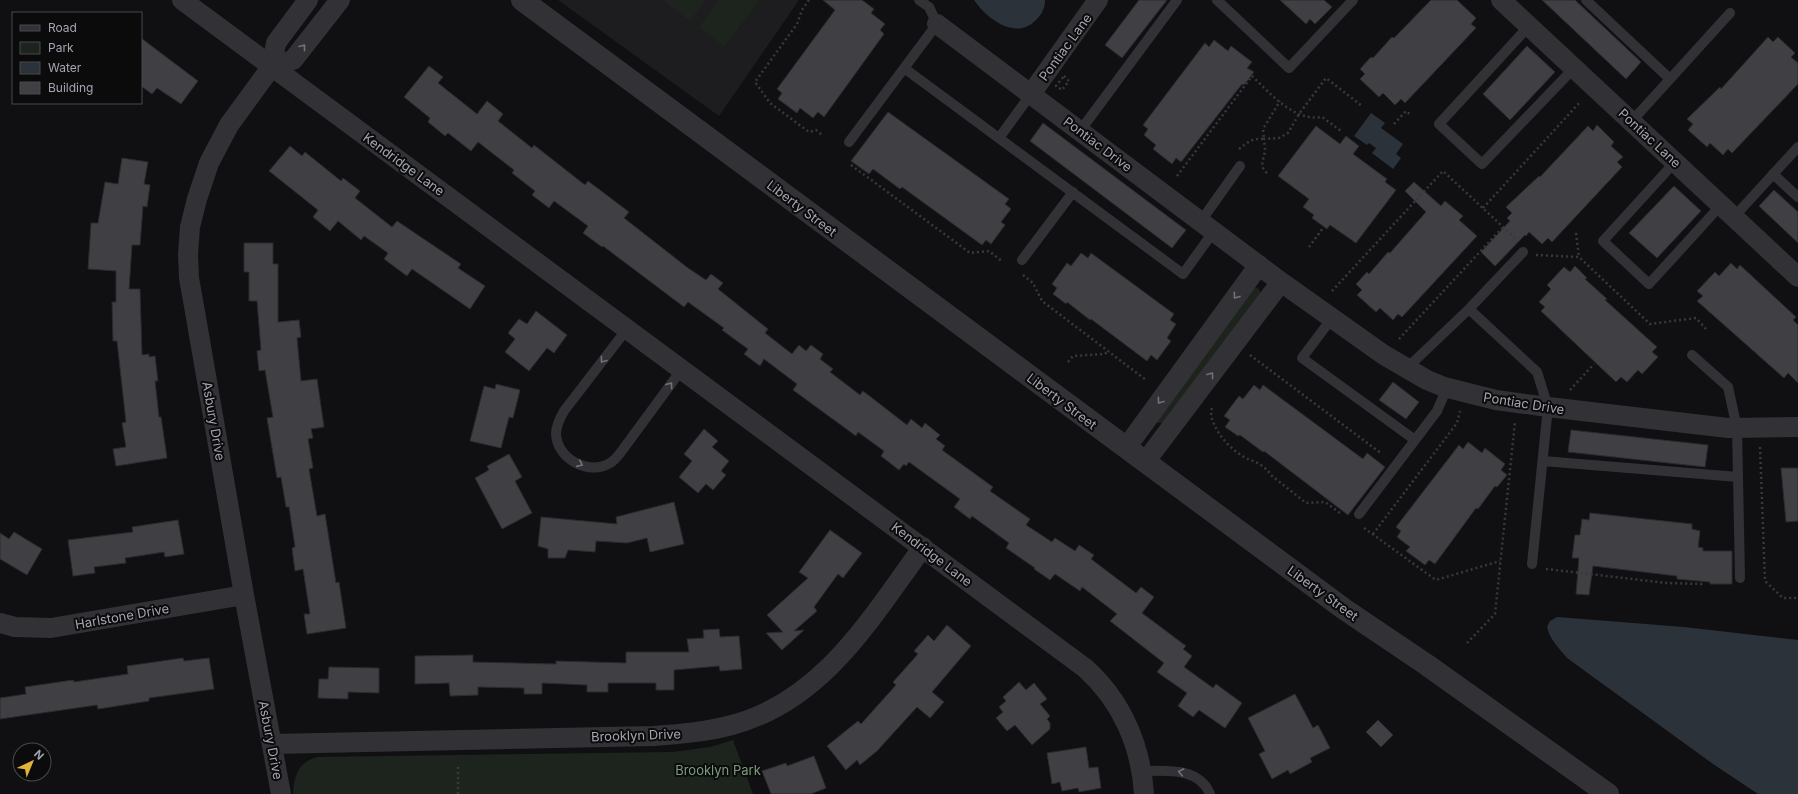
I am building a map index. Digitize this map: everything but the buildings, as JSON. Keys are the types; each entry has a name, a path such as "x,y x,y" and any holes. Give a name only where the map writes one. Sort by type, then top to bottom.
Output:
{"street":[{"name":"Kendridge Lane","path":"182,0 924,547 1094,675 1124,716 1135,742 1143,771 1144,794"},
{"name":"Asbury Drive","path":"281,794 244,595 189,278 188,254 190,227 197,199 209,163 229,125 272,66 276,43 308,0"},
{"path":"272,66 293,60 340,0"},
{"name":"Liberty Street","path":"522,0 1344,609 1440,674 1608,794"},
{"name":"Pontiac Lane","path":"1031,94 1098,0"},
{"name":"Pontiac Lane","path":"1501,0 1798,277"},
{"name":"Pontiac Drive","path":"937,24 1281,282 1406,369 1447,388 1496,400 1548,408 1737,428 1798,427"},
{"path":"1126,448 1259,265"},
{"path":"1145,462 1281,282"},
{"name":"Brooklyn Drive","path":"272,744 654,736 701,732 733,725 778,706 798,694 821,676 851,645 924,547"},
{"name":"Harlstone Drive","path":"0,623 15,627 51,628 244,595"}],"lane":[{"path":"849,142 937,24 929,7 919,0"},
{"path":"1080,131 1177,0"},
{"path":"1217,0 1289,68 1353,0"},
{"path":"1586,0 1670,79"},
{"path":"1632,122 1730,14"},
{"path":"1529,26 1440,124 1482,164 1574,68"},
{"path":"904,68 1183,274 1240,166"},
{"path":"999,138 1031,94"},
{"path":"1675,162 1603,241 1649,284 1727,211 1774,174 1798,147"},
{"path":"1774,174 1798,197"},
{"path":"1022,260 1072,192"},
{"path":"1406,369 1469,309 1523,252"},
{"path":"1469,309 1537,372 1548,408 1536,566"},
{"path":"1332,318 1302,358 1415,440"},
{"path":"626,328 564,411 559,421 556,434 560,448 570,459 584,466 596,468 610,463 621,452 682,369"},
{"path":"1692,355 1728,387 1737,428 1740,578"},
{"path":"1359,519 1437,411 1447,388"},
{"path":"1543,461 1738,477"},
{"path":"1143,771 1178,771 1186,773 1202,782 1210,794"}],"path":[{"path":"809,0 802,10 797,24 755,82 770,103 809,132 816,130 822,135"},
{"path":"1176,176 1252,76 1280,102 1299,114 1314,118 1322,117 1341,131"},
{"path":"1239,149 1255,138 1279,138 1288,133 1299,114 1326,78 1362,106"},
{"path":"1483,208 1584,98"},
{"path":"1267,173 1263,170 1262,164 1265,150 1263,129 1280,102"},
{"path":"1394,124 1403,112 1411,115"},
{"path":"851,165 970,253 989,251 1003,262"},
{"path":"1309,247 1323,228"},
{"path":"1399,340 1502,228"},
{"path":"1576,233 1579,257"},
{"path":"1019,272 1033,283 1042,301 1146,380"},
{"path":"1068,362 1073,356 1105,354 1108,351"},
{"path":"1245,360 1250,354 1382,454"},
{"path":"1569,390 1594,364"},
{"path":"1213,405 1211,411 1212,422 1223,440 1247,459 1253,460 1268,471 1306,503 1325,502 1340,513"},
{"path":"1373,534 1457,423 1461,409"},
{"path":"1467,643 1495,614 1515,421"},
{"path":"1759,442 1765,581 1783,598 1798,598"},
{"path":"1359,519 1373,534 1436,580 1500,561"},
{"path":"1536,566 1667,583 1704,584"},
{"path":"458,767 458,794"}],"shaded area":[{"path":"558,0 799,0 719,116"}],"green space":[{"path":"666,0 706,0 690,21 665,2"},
{"path":"719,0 760,0 724,47 699,27"},
{"path":"1255,287 1259,289 1261,293 1164,423 1158,423 1156,420"},
{"name":"Brooklyn Park","path":"733,740 753,794 293,794 296,775 302,765 318,757 673,752 710,747"}],"water":[{"path":"974,0 1045,0 1045,3 1044,8 1038,18 1028,26 1011,28 1002,25 986,14"},
{"path":"1371,113 1385,123 1381,128 1403,144 1396,154 1401,158 1393,169 1372,153 1376,148 1369,143 1367,145 1354,136"},
{"path":"1557,617 1684,627 1798,640 1798,794 1758,794 1713,764 1567,658 1548,632 1547,627 1550,621"}]}
